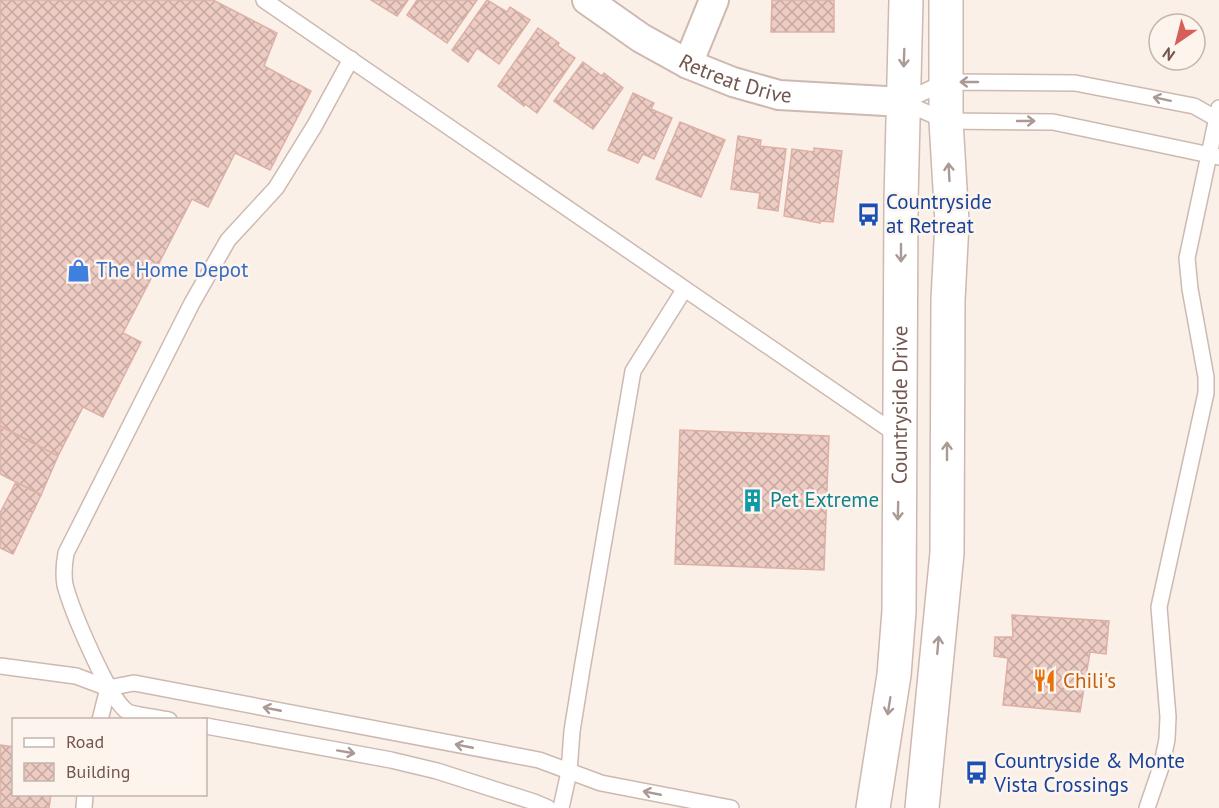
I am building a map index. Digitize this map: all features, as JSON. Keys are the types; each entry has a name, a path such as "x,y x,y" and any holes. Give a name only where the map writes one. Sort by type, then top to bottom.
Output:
{"street":[{"name":"Retreat Drive","path":"586,0 641,38 688,64 733,82 779,95 903,102"},
{"path":"688,64 714,0"},
{"name":"Countryside Drive","path":"873,808 894,675 899,611 899,436 906,0"},
{"path":"922,808 946,552 948,300 952,222 946,121 946,0"}],"lane":[{"path":"264,0 899,436"},
{"path":"159,718 128,712 108,688 65,584 63,567 66,553 192,303 228,240 276,188 315,125 351,59"},
{"path":"903,102 945,82 1081,84 1194,106 1218,115 1214,156 1187,264 1206,377 1206,393 1160,607 1168,717 1167,739 1162,764 1147,808"},
{"path":"903,102 946,121 1053,122 1214,156"},
{"path":"561,808 569,772 572,731 633,371 684,290"},
{"path":"0,666 76,676 108,688 134,683 539,760 601,783 730,808"},
{"path":"100,718 108,688"},
{"path":"207,726 391,760 437,771 548,808"}],"building":[{"name":"The Home Depot","path":"0,0 213,0 277,33 264,66 311,91 270,170 235,153 208,207 192,199 123,333 141,342 103,417 83,407 58,456 0,426"},
{"path":"371,0 408,0 397,16"},
{"path":"417,0 477,0 447,43 407,15"},
{"path":"487,0 507,12 510,7 530,20 499,64 477,48 468,62 452,50"},
{"path":"772,0 834,0 834,32 771,32"},
{"path":"538,28 575,58 537,113 498,86"},
{"path":"583,62 602,76 604,73 623,88 593,129 554,101"},
{"path":"633,93 654,103 651,109 672,118 654,159 643,154 638,163 608,150"},
{"path":"680,122 725,140 701,197 656,179"},
{"path":"738,136 761,140 760,146 786,149 778,211 758,208 760,193 731,189"},
{"path":"814,148 842,151 833,222 820,221 820,223 784,216 792,149 814,152"},
{"path":"0,426 58,456 41,495 0,474"},
{"name":"Pet Extreme","path":"680,430 829,436 824,570 675,564"},
{"path":"16,482 41,495 13,554 0,548 0,513"},
{"name":"Chili's","path":"1012,615 1109,621 1106,654 1090,652 1080,712 1003,705 1008,658 994,656 995,637 1013,637"},
{"path":"0,745 12,747 12,796 51,796 49,808 0,808"}],"place":[{"name":"Countryside at Retreat","path":"868,214"},
{"name":"The Home Depot","path":"78,270"},
{"name":"Pet Extreme","path":"752,500"},
{"name":"Chili's","path":"1045,681"},
{"name":"Countryside & Monte Vista Crossings","path":"976,773"}]}
